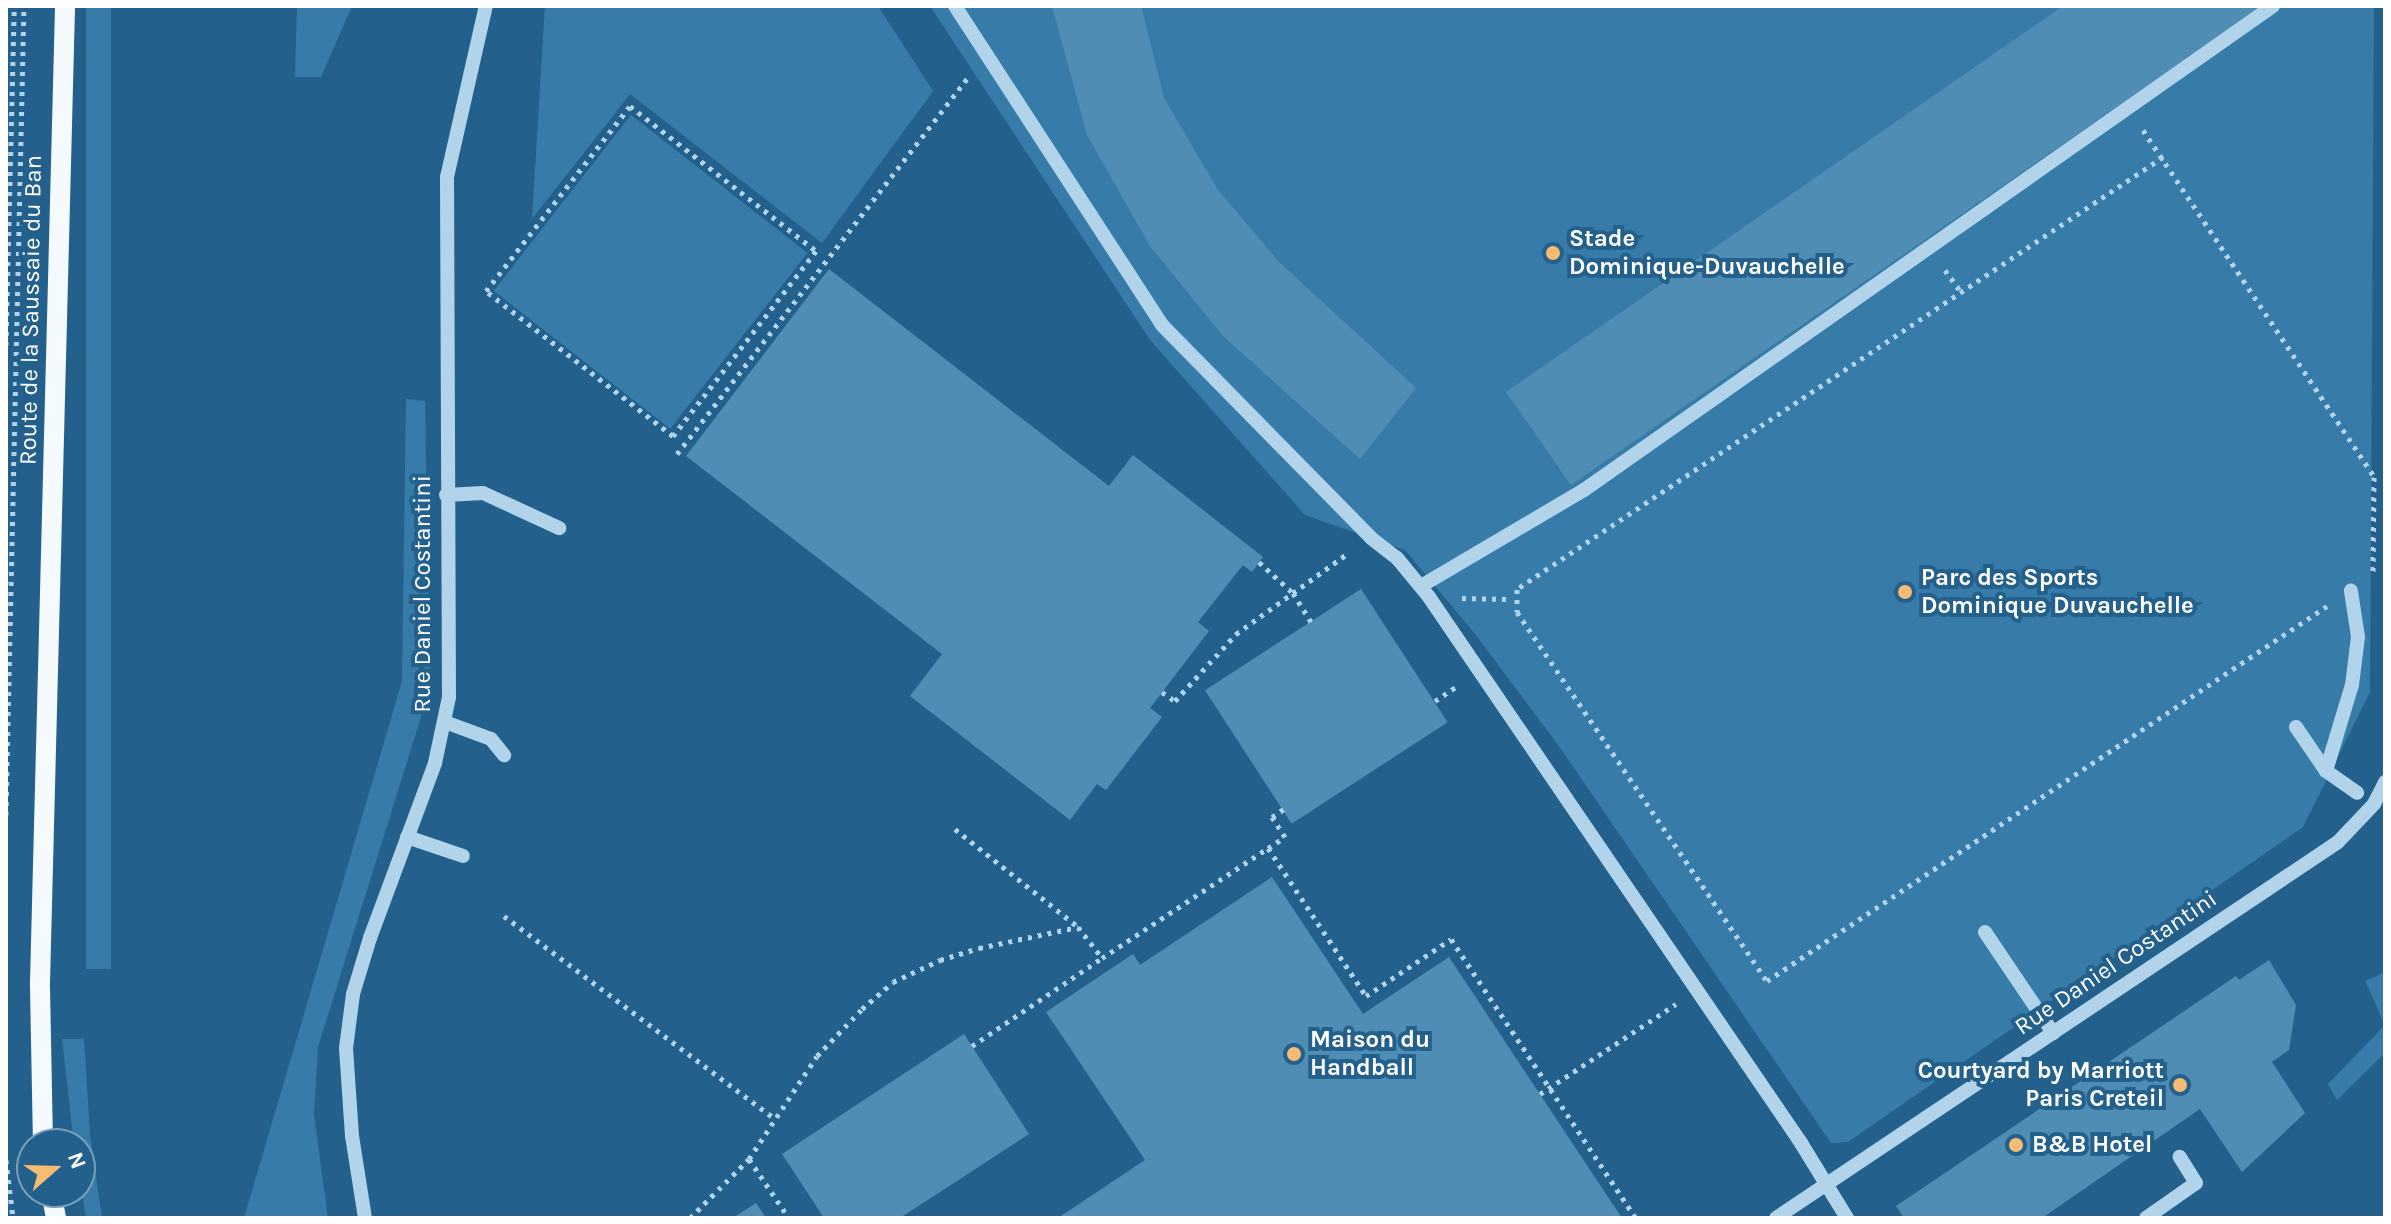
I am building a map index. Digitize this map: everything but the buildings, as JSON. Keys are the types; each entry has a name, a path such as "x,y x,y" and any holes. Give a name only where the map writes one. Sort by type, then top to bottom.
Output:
{"main road":[{"name":"Route de la Saussaie du Ban","path":"43,1128 40,982 65,6"}],"street":[{"name":"Rue Daniel Costantini","path":"365,1218 352,1136 346,1048 361,966 435,763 449,697 447,177 486,6"},
{"path":"955,6 1162,325 1371,538 1397,558 1421,586 1801,1143 1847,1218"},
{"path":"1421,586 1584,490 2273,6"},
{"path":"446,495 483,493 559,528"},
{"path":"2326,771 2352,685 2358,637 2351,591"},
{"path":"445,722 491,739 504,755"},
{"path":"2296,727 2326,771 2357,793"},
{"name":"Rue Daniel Costantini","path":"1776,1218 2338,842 2374,804 2385,782"},
{"path":"407,837 463,856"},
{"path":"1985,932 2053,1033"},
{"path":"2146,1218 2196,1183 2180,1157"}],"path":[{"path":"6,345 14,6"},
{"path":"6,815 24,6"},
{"path":"677,454 987,53"},
{"path":"630,106 816,251 673,436 486,291 630,106"},
{"path":"2138,123 2163,157 2374,477 2373,584 2365,583 2351,591 1767,981 1517,612 1517,589 2163,157"},
{"path":"1939,261 1961,292"},
{"path":"1162,692 1175,701 1236,634 1371,538"},
{"path":"1259,562 1293,593 1311,622"},
{"path":"972,1046 1285,837 1272,817 1284,809"},
{"path":"955,829 1078,927 1102,958"},
{"path":"1268,848 1366,996 1451,939 1636,1218"},
{"path":"504,916 775,1119"},
{"path":"690,1218 749,1159 817,1056 893,982 966,952 1078,927"},
{"path":"1540,1094 1697,990"},
{"path":"749,1159 789,1218"},
{"path":"6,1160 13,1218"}],"shaded area":[{"path":"86,6 111,6 111,969 86,969"},
{"path":"297,6 352,6 321,77 295,77"},
{"path":"545,6 878,6 933,91 822,243 630,94 532,219"},
{"name":"Parc des Sports Dominique Duvauchelle","path":"930,6 2374,6 2370,692 2303,827 1848,1142 1831,1143 1561,749 1475,634 1405,550 1305,515 1150,340"},
{"path":"631,115 808,253 670,429 494,291"},
{"path":"406,399 425,401 430,688 318,1047 314,1115 328,1218 244,1218 402,681"},
{"path":"2385,972 2385,1025 2365,981"},
{"path":"2385,1025 2385,1053 2337,1100 2328,1084"},
{"path":"62,1039 84,1039 90,1128 72,1128"},
{"path":"96,1176 102,1218 86,1218 84,1208 96,1208"}],"place":[{"name":"Stade Dominique-Duvauchelle","path":"1553,253"},
{"name":"Parc des Sports Dominique Duvauchelle","path":"1905,592"},
{"name":"Maison du Handball","path":"1294,1054"},
{"name":"Courtyard by Marriott Paris Creteil","path":"2180,1085"},
{"name":"B&B Hotel","path":"2016,1145"}]}
